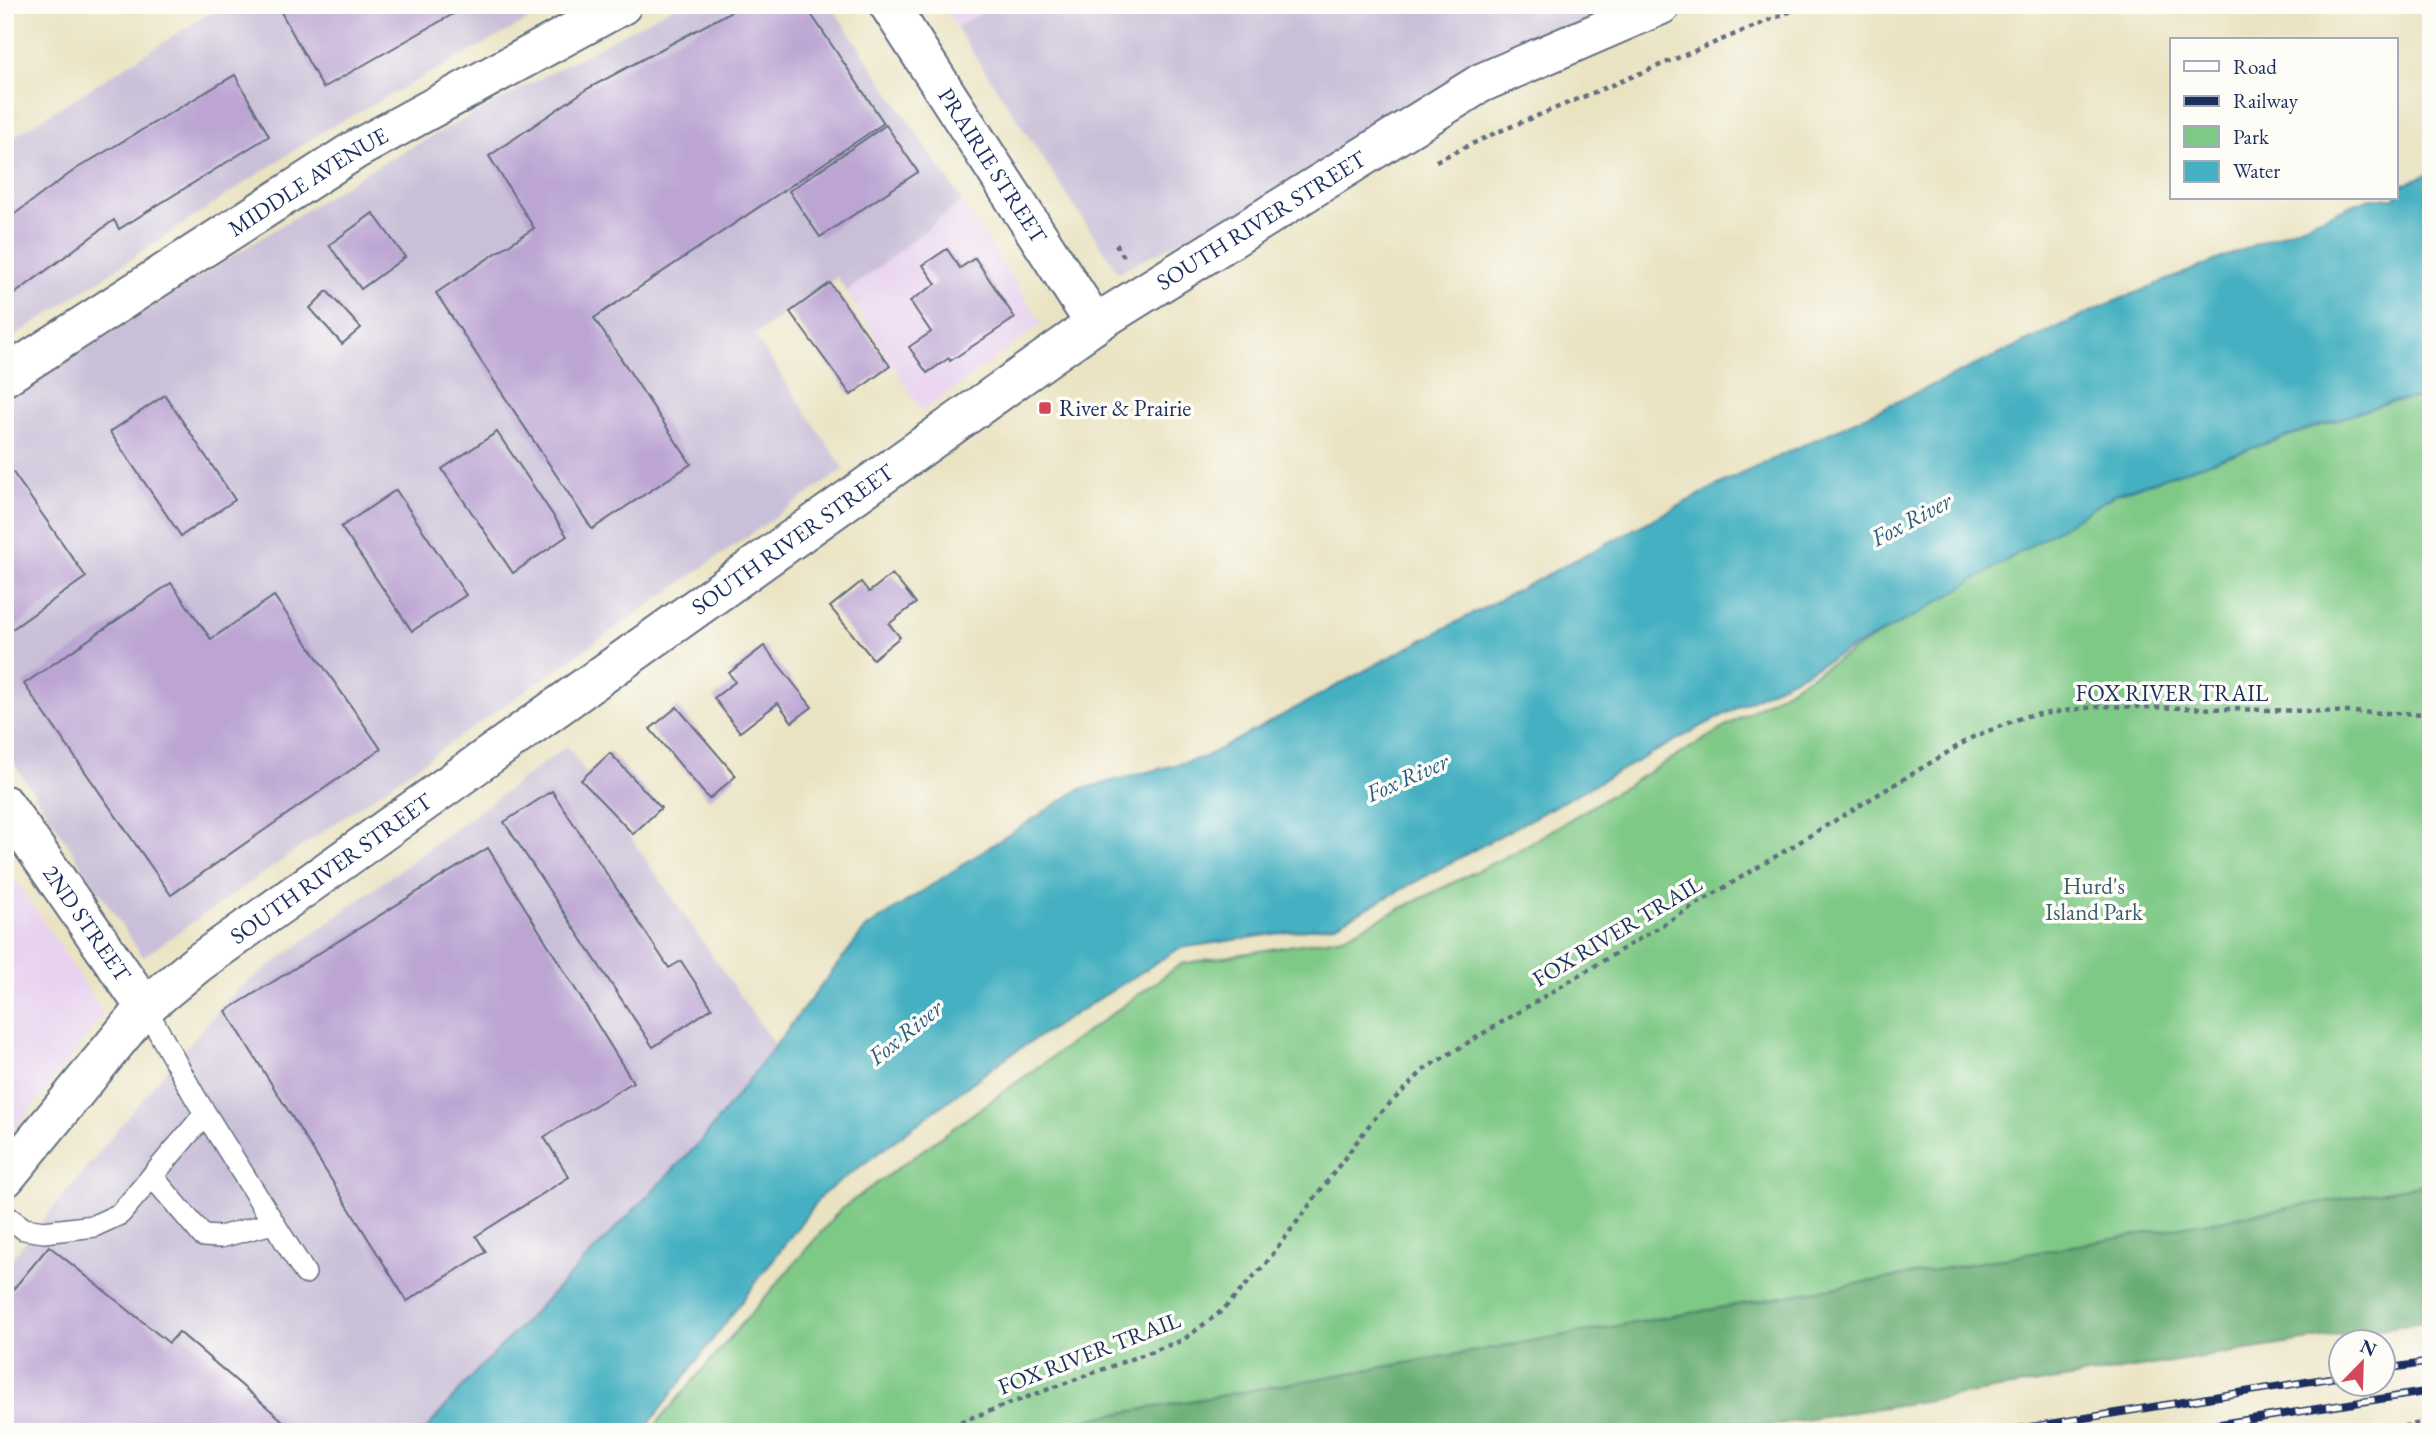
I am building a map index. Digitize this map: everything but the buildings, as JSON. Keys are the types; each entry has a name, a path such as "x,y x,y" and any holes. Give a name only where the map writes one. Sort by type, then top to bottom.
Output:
{"street":[{"name":"MIDDLE AVENUE","path":"5,376 355,150 622,5"},
{"name":"PRAIRIE STREET","path":"889,5 1095,324"},
{"name":"SOUTH RIVER STREET","path":"5,1178 145,1007 197,964 1095,324 1481,83 1661,5"},
{"name":"2ND STREET","path":"5,805 145,1007"}],"lane":[{"path":"145,1007 205,1114 305,1273"},
{"path":"5,1215 24,1230 44,1232 94,1226 120,1214 205,1114"},
{"path":"152,1176 203,1236 220,1237 274,1223"}],"path":[{"path":"1427,166 1493,134 1806,5"},
{"name":"FOX RIVER TRAIL","path":"932,1432 1183,1340 1223,1310 1267,1262 1373,1120 1426,1068 1973,737 2026,716 2102,706 2431,713"},
{"path":"2374,1432 2431,1421"}],"shaded area":[{"path":"223,5 556,5 320,133 5,343 5,142"},
{"path":"677,5 831,5 962,201 847,292 837,277 754,335 844,469 143,957 5,750 5,400 366,172"},
{"path":"942,5 996,5 956,27"},
{"path":"996,5 1663,5 1118,272 956,27"},
{"path":"962,201 1042,324 922,412 847,292"},
{"path":"567,746 775,1046 703,1139 470,1378 424,1432 5,1432 5,1267 163,1074 236,991"},
{"path":"5,864 104,1014 5,1142"}],"green space":[{"name":"Hurd's Island Park","path":"2431,396 2431,1183 1014,1432 649,1432 841,1209 1181,964 1343,937 1515,852 2116,494 2389,402"},
{"path":"2431,1183 2431,1321 2387,1328 2328,1328 2328,1337 1727,1432 1014,1432"}],"water":[{"name":"Fox River","path":"2431,173 2431,396 2389,402 2116,494 1920,613 1704,725 1336,925 1180,948 1008,1056 822,1195 643,1432 424,1432 470,1378 703,1139 865,929 1078,790 1205,757 1726,481 2103,306 2365,200 2398,200 2398,186"}],"railway":[{"path":"2398,1367 2431,1362"},
{"path":"2000,1432 2328,1378"},
{"path":"2169,1432 2431,1391"}],"place":[{"name":"River & Prairie","path":"1045,408"}]}
